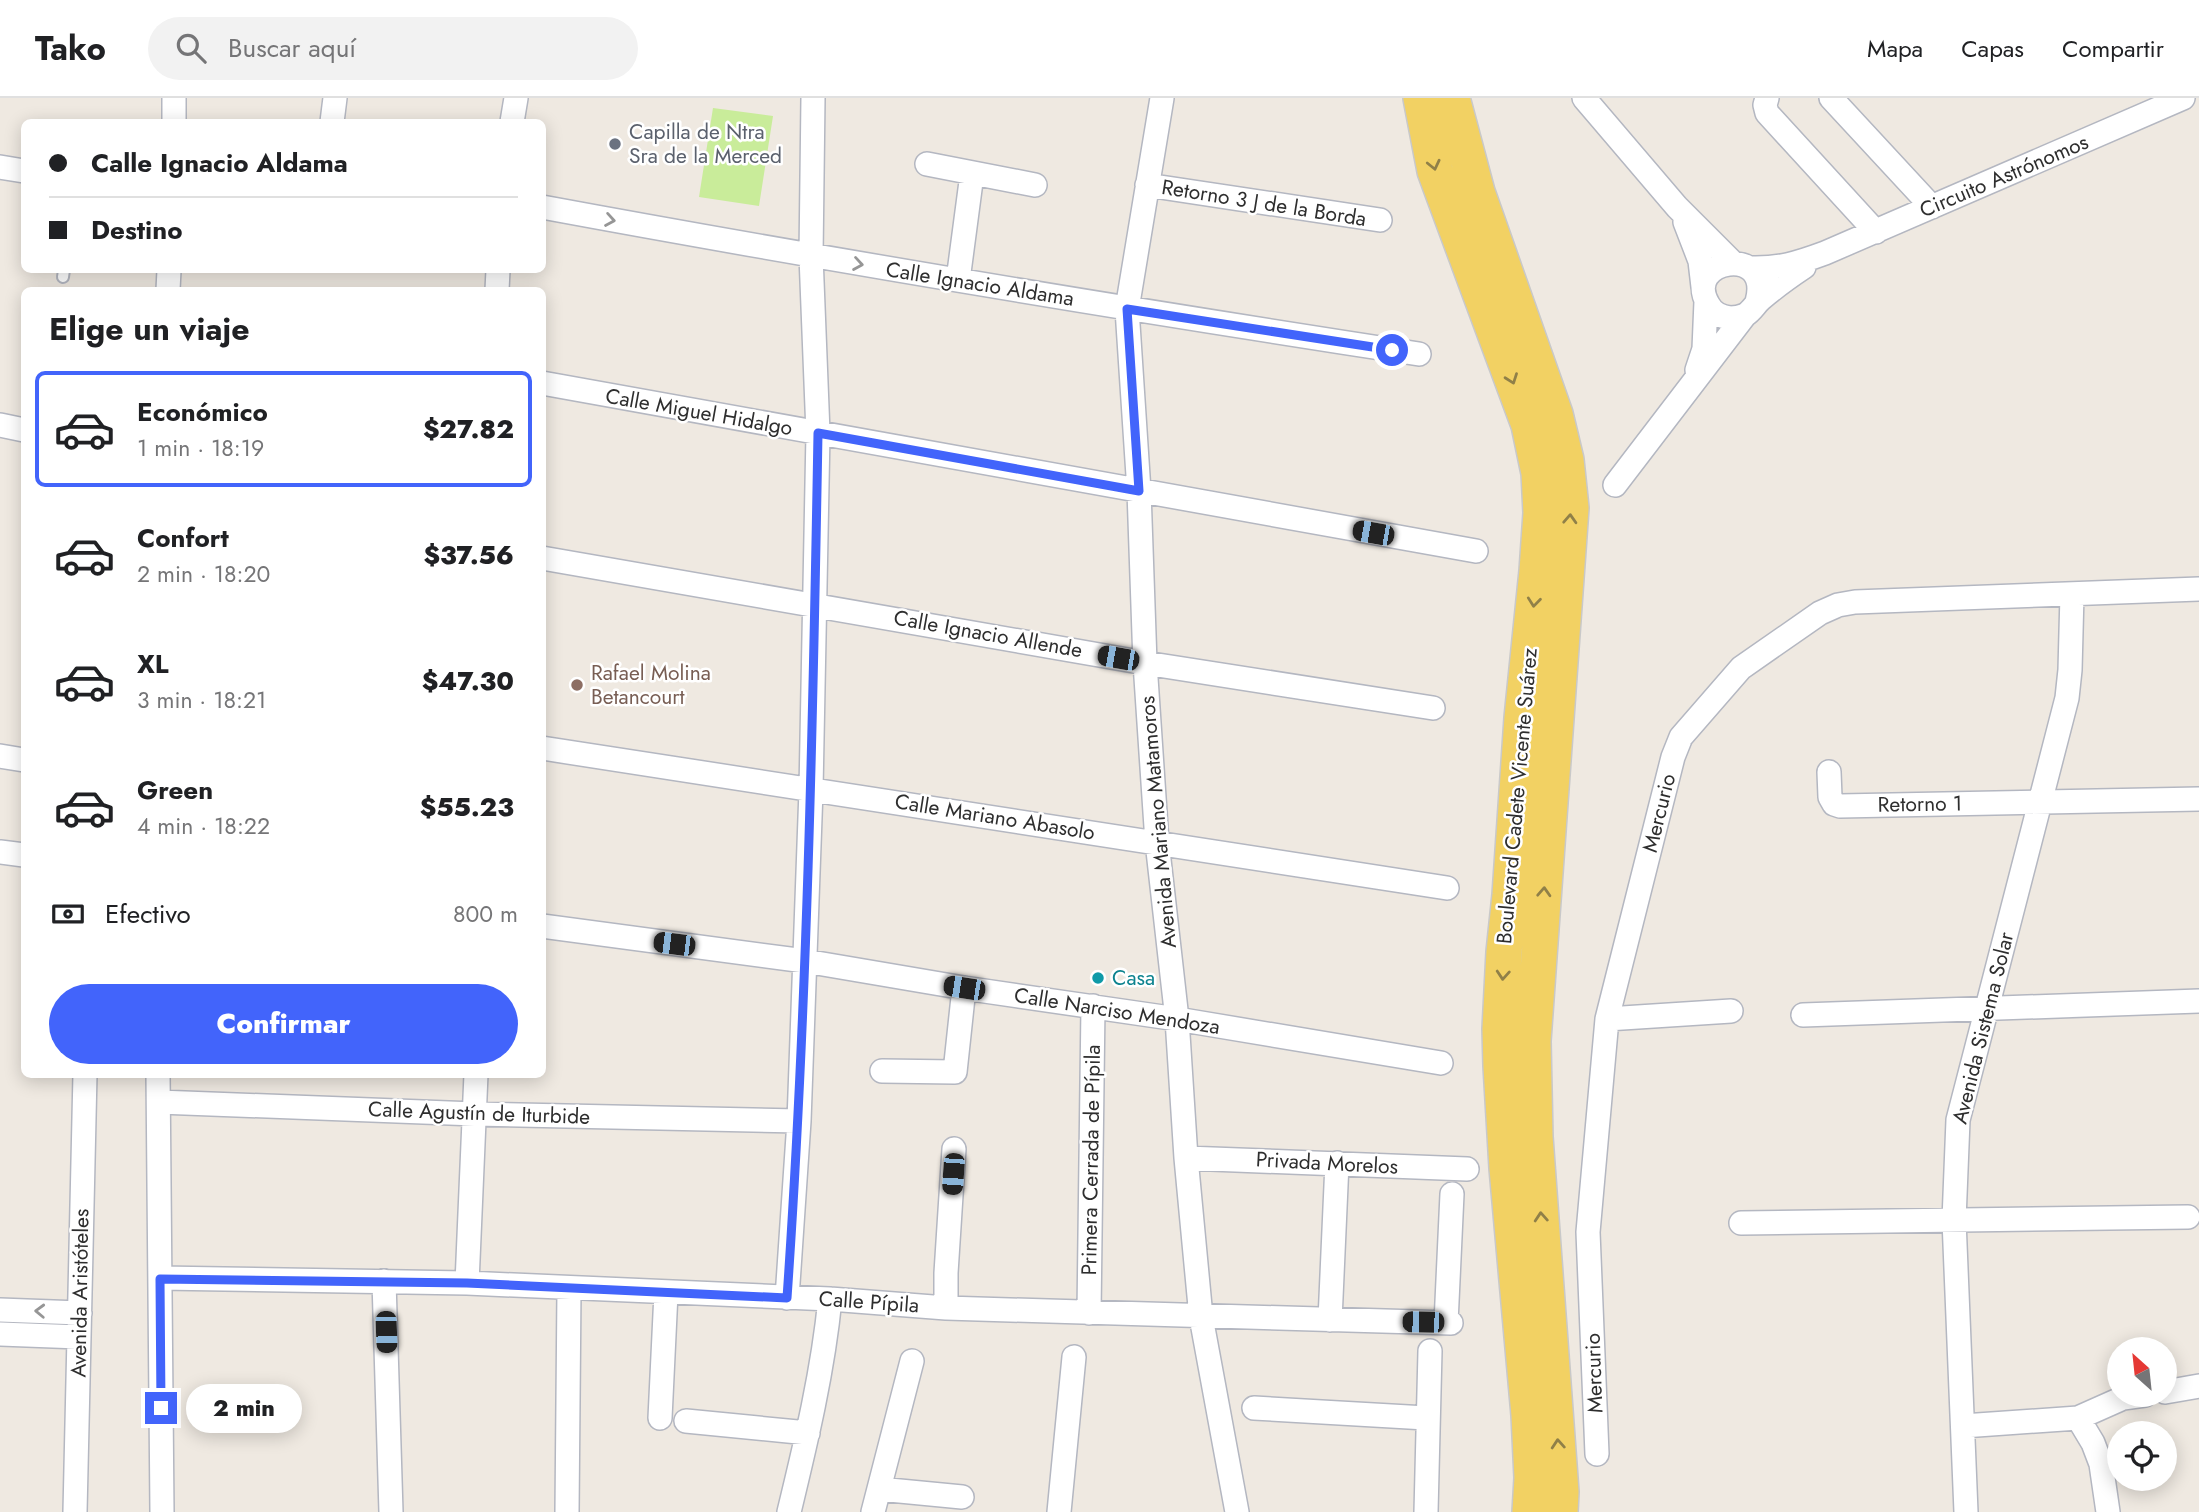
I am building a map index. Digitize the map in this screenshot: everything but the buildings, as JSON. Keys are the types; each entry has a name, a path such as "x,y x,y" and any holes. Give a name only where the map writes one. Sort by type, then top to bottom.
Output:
{"main road":[{"name":"Boulevard Cadete Vicente Suárez","path":"1421,98 1435,171 1529,425 1539,473 1541,513 1538,560 1522,718 1500,1029 1507,1168 1529,1415 1532,1478 1530,1512"},
{"name":"Boulevard Cadete Vicente Suárez","path":"1452,98 1477,192 1555,414 1566,460 1571,508 1533,1041 1535,1137 1560,1480 1560,1512"}],"street":[{"path":"174,98 174,119"},
{"path":"332,119 335,98"},
{"path":"512,119 516,98"},
{"path":"787,1298 799,1121 811,790 818,433 811,256 813,98"},
{"name":"Avenida Mariano Matamoros","path":"1162,98 1127,309 1139,491 1145,663 1157,842 1177,1019 1186,1157 1201,1317 1237,1512"},
{"path":"1584,98 1677,207 1741,265 1759,284 1751,309 1727,318 1711,309 1705,294 1708,275 1723,264 1741,265"},
{"path":"1767,98 1767,113 1876,232"},
{"path":"1831,98 1932,207"},
{"name":"Circuito Astrónomos","path":"1741,265 1773,269 1825,253 2183,98"},
{"path":"927,164 1035,185"},
{"path":"0,167 21,171"},
{"path":"958,280 972,174"},
{"name":"Retorno 3 J de la Borda","path":"1147,185 1380,220"},
{"name":"Circuito Astrónomos","path":"1677,207 1700,261 1705,294 1704,349 1694,380"},
{"name":"Calle Ignacio Aldama","path":"546,208 1127,309 1419,354"},
{"name":"Circuito Astrónomos","path":"1615,485 1751,309 1786,279 1825,253"},
{"name":"Calle Miguel Hidalgo","path":"546,384 1476,551"},
{"path":"0,425 21,429"},
{"name":"Calle Ignacio Allende","path":"546,559 1145,663 1433,708"},
{"name":"Mercurio","path":"1597,1454 1588,1232 1607,1019 1673,757 1681,737 1741,668 1820,613 1838,606 1855,602 2199,589"},
{"name":"Avenida Sistema Solar","path":"1966,1512 1954,1220 1958,1120 2067,698 2072,594"},
{"name":"Calle Mariano Abasolo","path":"546,749 1447,888"},
{"path":"0,756 21,760"},
{"name":"Retorno 1","path":"1829,772 1830,797 1834,804 1840,806 2199,799"},
{"path":"0,852 21,855"},
{"name":"Calle Narciso Mendoza","path":"546,927 805,961 1441,1063"},
{"path":"882,1071 955,1072 964,988"},
{"path":"1803,1015 2199,1001"},
{"name":"Primera Cerrada de Pípila","path":"1089,1313 1093,1006"},
{"path":"1607,1019 1731,1011"},
{"name":"Avenida Aristóteles","path":"75,1512 85,1078"},
{"path":"158,1078 162,1512"},
{"path":"467,1283 476,1078"},
{"name":"Calle Agustín de Iturbide","path":"159,1102 475,1114 799,1121"},
{"path":"946,1308 954,1149"},
{"name":"Privada Morelos","path":"1186,1157 1467,1169"},
{"path":"1330,1320 1337,1163"},
{"name":"Calle Pípila","path":"160,1279 467,1283 830,1298 946,1308 1449,1323 1452,1194"},
{"path":"1741,1223 2188,1217"},
{"path":"384,1281 391,1512"},
{"path":"567,1512 569,1289"},
{"path":"660,1418 666,1293"},
{"path":"789,1512 827,1330 830,1298"},
{"path":"0,1310 80,1312"},
{"path":"0,1334 79,1337"},
{"path":"1426,1512 1426,1418 1430,1351"},
{"path":"1059,1512 1074,1357"},
{"path":"873,1512 912,1361"},
{"path":"2177,1390 2199,1386"},
{"path":"1963,1426 2078,1418 2107,1405"},
{"path":"1254,1408 1426,1418"},
{"path":"2078,1418 2093,1443 2101,1464 2108,1512"},
{"path":"686,1421 807,1433"},
{"path":"879,1489 962,1497"}],"green space":[{"path":"713,108 773,116 759,206 699,197"}],"place":[{"name":"Capilla de Ntra Sra de la Merced","path":"615,144"},
{"name":"Rafael Molina Betancourt","path":"577,685"},
{"name":"Casa","path":"1098,978"}],"route":[{"path":"161,1408 160,1279 467,1283 787,1298 799,1121 809,863 818,433 1139,491 1127,309 1392,350"}]}
